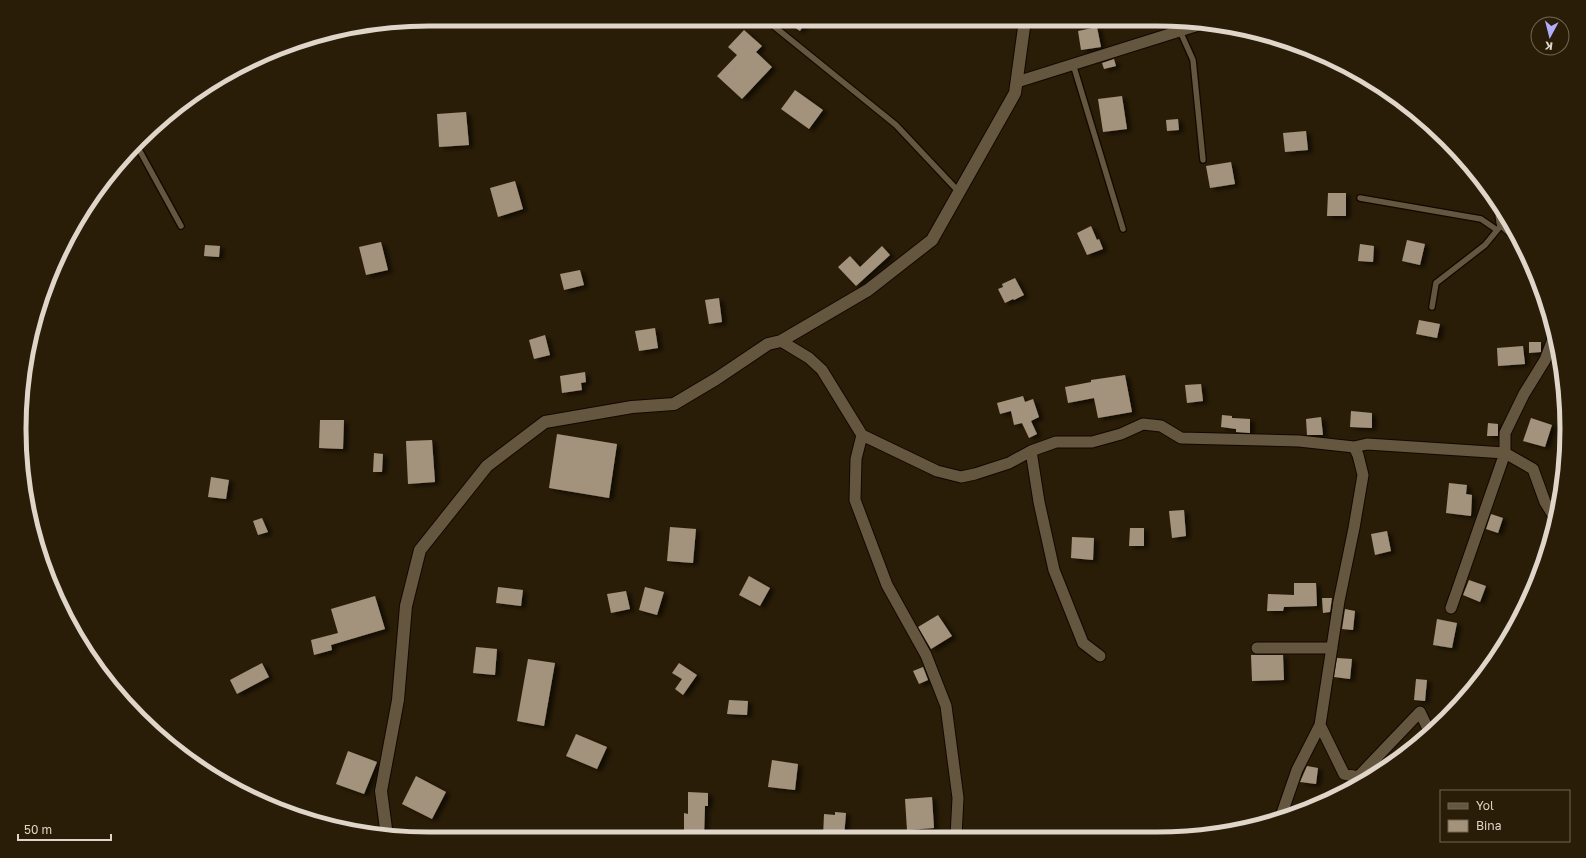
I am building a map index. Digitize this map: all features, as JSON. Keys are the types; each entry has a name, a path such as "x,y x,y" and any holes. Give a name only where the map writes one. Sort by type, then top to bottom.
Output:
{"street":[{"path":"386,830 381,791 398,700 406,606 420,550 487,466 545,422 632,407 674,404 768,344 781,341 868,290 932,240 1015,93 1024,26"},
{"path":"1017,82 1191,28"},
{"path":"781,341 809,358 822,370 862,435 937,471 961,477 1009,463 1031,451 1056,442 1092,442 1121,434 1143,424 1161,426 1182,438 1299,441 1354,447 1367,444 1505,453 1533,469 1545,502 1551,512"},
{"path":"1451,608 1505,453 1505,432 1524,394 1546,360 1551,346"},
{"path":"862,435 856,459 855,500 887,585 926,655 946,706 958,798 956,832"},
{"path":"1282,812 1297,770 1320,725 1339,601 1363,475 1358,455 1354,447"},
{"path":"1031,451 1039,502 1054,570 1083,643 1100,656"},
{"path":"1256,648 1332,648"},
{"path":"1320,725 1344,774 1358,777 1420,712 1427,728"}],"lane":[{"path":"774,26 896,125 960,192"},
{"path":"1180,31 1193,60 1203,160"},
{"path":"1072,64 1124,229"},
{"path":"139,149 181,226"},
{"path":"1360,198 1501,222 1485,245 1436,283 1432,307"}],"building":[{"path":"792,26 803,26 800,31"},
{"path":"1097,27 1101,47 1081,50 1078,31"},
{"path":"744,30 762,46 756,52 772,67 742,99 717,76 737,55 728,47"},
{"path":"1114,59 1116,66 1104,69 1102,63"},
{"path":"795,90 823,110 809,129 781,109"},
{"path":"1122,96 1127,129 1103,132 1098,99"},
{"path":"466,112 469,145 439,147 437,114"},
{"path":"1178,119 1179,130 1167,131 1166,120"},
{"path":"1306,131 1308,150 1285,152 1283,133"},
{"path":"1231,162 1235,184 1210,188 1206,166"},
{"path":"515,181 523,209 498,217 490,188"},
{"path":"1328,193 1346,193 1346,216 1327,216"},
{"path":"1091,226 1103,249 1087,255 1077,233"},
{"path":"1407,240 1425,244 1420,265 1402,261"},
{"path":"381,242 388,270 366,275 359,247"},
{"path":"1360,244 1374,246 1373,262 1358,261"},
{"path":"205,245 220,246 219,257 204,256"},
{"path":"882,246 890,255 856,286 838,267 850,256 860,267"},
{"path":"580,270 584,285 564,290 560,274"},
{"path":"1015,278 1024,295 1005,303 998,289 1003,287 1002,284"},
{"path":"719,298 722,322 709,324 705,300"},
{"path":"1419,320 1440,324 1437,338 1416,334"},
{"path":"655,328 658,348 639,351 635,331"},
{"path":"545,335 550,355 534,359 529,340"},
{"path":"1529,342 1541,342 1541,352 1529,353"},
{"path":"1523,346 1525,364 1498,366 1497,348"},
{"path":"585,372 586,382 581,383 582,390 562,393 560,376"},
{"path":"1125,375 1132,412 1098,418 1094,398 1068,403 1065,387 1091,382 1091,380"},
{"path":"1201,384 1203,401 1187,403 1185,385"},
{"path":"1023,396 1025,402 1033,399 1039,417 1031,421 1037,434 1029,438 1022,423 1014,425 1011,411 1000,414 997,403"},
{"path":"1351,411 1372,413 1372,428 1350,427"},
{"path":"1222,415 1232,416 1232,418 1250,419 1250,433 1236,432 1236,429 1221,427"},
{"path":"1321,417 1323,435 1307,435 1306,419"},
{"path":"1531,418 1552,425 1545,447 1523,441"},
{"path":"320,420 344,420 343,449 319,448"},
{"path":"1488,423 1498,424 1498,436 1487,436"},
{"path":"557,434 617,444 609,498 549,488"},
{"path":"432,440 435,482 408,484 406,441"},
{"path":"374,453 383,454 382,472 373,472"},
{"path":"211,477 229,480 226,499 208,497"},
{"path":"1449,483 1467,485 1466,494 1472,495 1471,516 1446,513"},
{"path":"1184,510 1186,536 1172,538 1169,511"},
{"path":"1491,514 1503,518 1498,533 1486,529"},
{"path":"262,518 268,532 258,535 253,521"},
{"path":"670,527 696,529 693,563 667,561"},
{"path":"1130,528 1144,528 1144,546 1129,546"},
{"path":"1387,531 1391,551 1375,555 1371,534"},
{"path":"1072,537 1094,538 1093,560 1071,558"},
{"path":"749,576 770,588 760,606 739,595"},
{"path":"1469,580 1486,586 1480,602 1463,595"},
{"path":"1294,583 1316,583 1317,606 1284,607 1283,611 1267,611 1268,594 1294,595"},
{"path":"498,587 523,590 521,606 496,603"},
{"path":"645,587 664,592 657,615 639,610"},
{"path":"626,591 630,609 611,613 607,594"},
{"path":"375,596 385,629 331,645 332,650 314,655 311,640 338,633 331,609"},
{"path":"1322,598 1332,598 1330,612 1323,613"},
{"path":"1345,609 1355,611 1353,630 1342,629"},
{"path":"938,615 952,636 931,649 918,627"},
{"path":"1437,619 1457,623 1452,648 1433,645"},
{"path":"476,647 497,649 495,675 473,673"},
{"path":"1251,655 1283,655 1284,680 1252,681"},
{"path":"1337,658 1352,659 1350,679 1334,677"},
{"path":"528,659 555,663 544,726 517,721"},
{"path":"262,663 269,677 237,694 230,680"},
{"path":"679,663 697,675 683,695 675,689 682,679 672,673"},
{"path":"923,667 928,680 919,684 913,671"},
{"path":"1416,679 1427,680 1425,701 1414,700"},
{"path":"729,700 748,701 747,715 727,714"},
{"path":"576,734 607,747 597,769 566,756"},
{"path":"348,751 377,762 364,794 336,784"},
{"path":"772,760 798,764 795,790 768,787"},
{"path":"1307,766 1318,768 1316,784 1300,782"},
{"path":"416,776 446,792 432,819 402,804"},
{"path":"688,792 708,793 708,806 705,806 704,832 684,832 684,813 688,814"},
{"path":"932,797 934,828 907,830 905,799"},
{"path":"835,812 846,813 844,832 823,832 824,814 835,815"}]}
